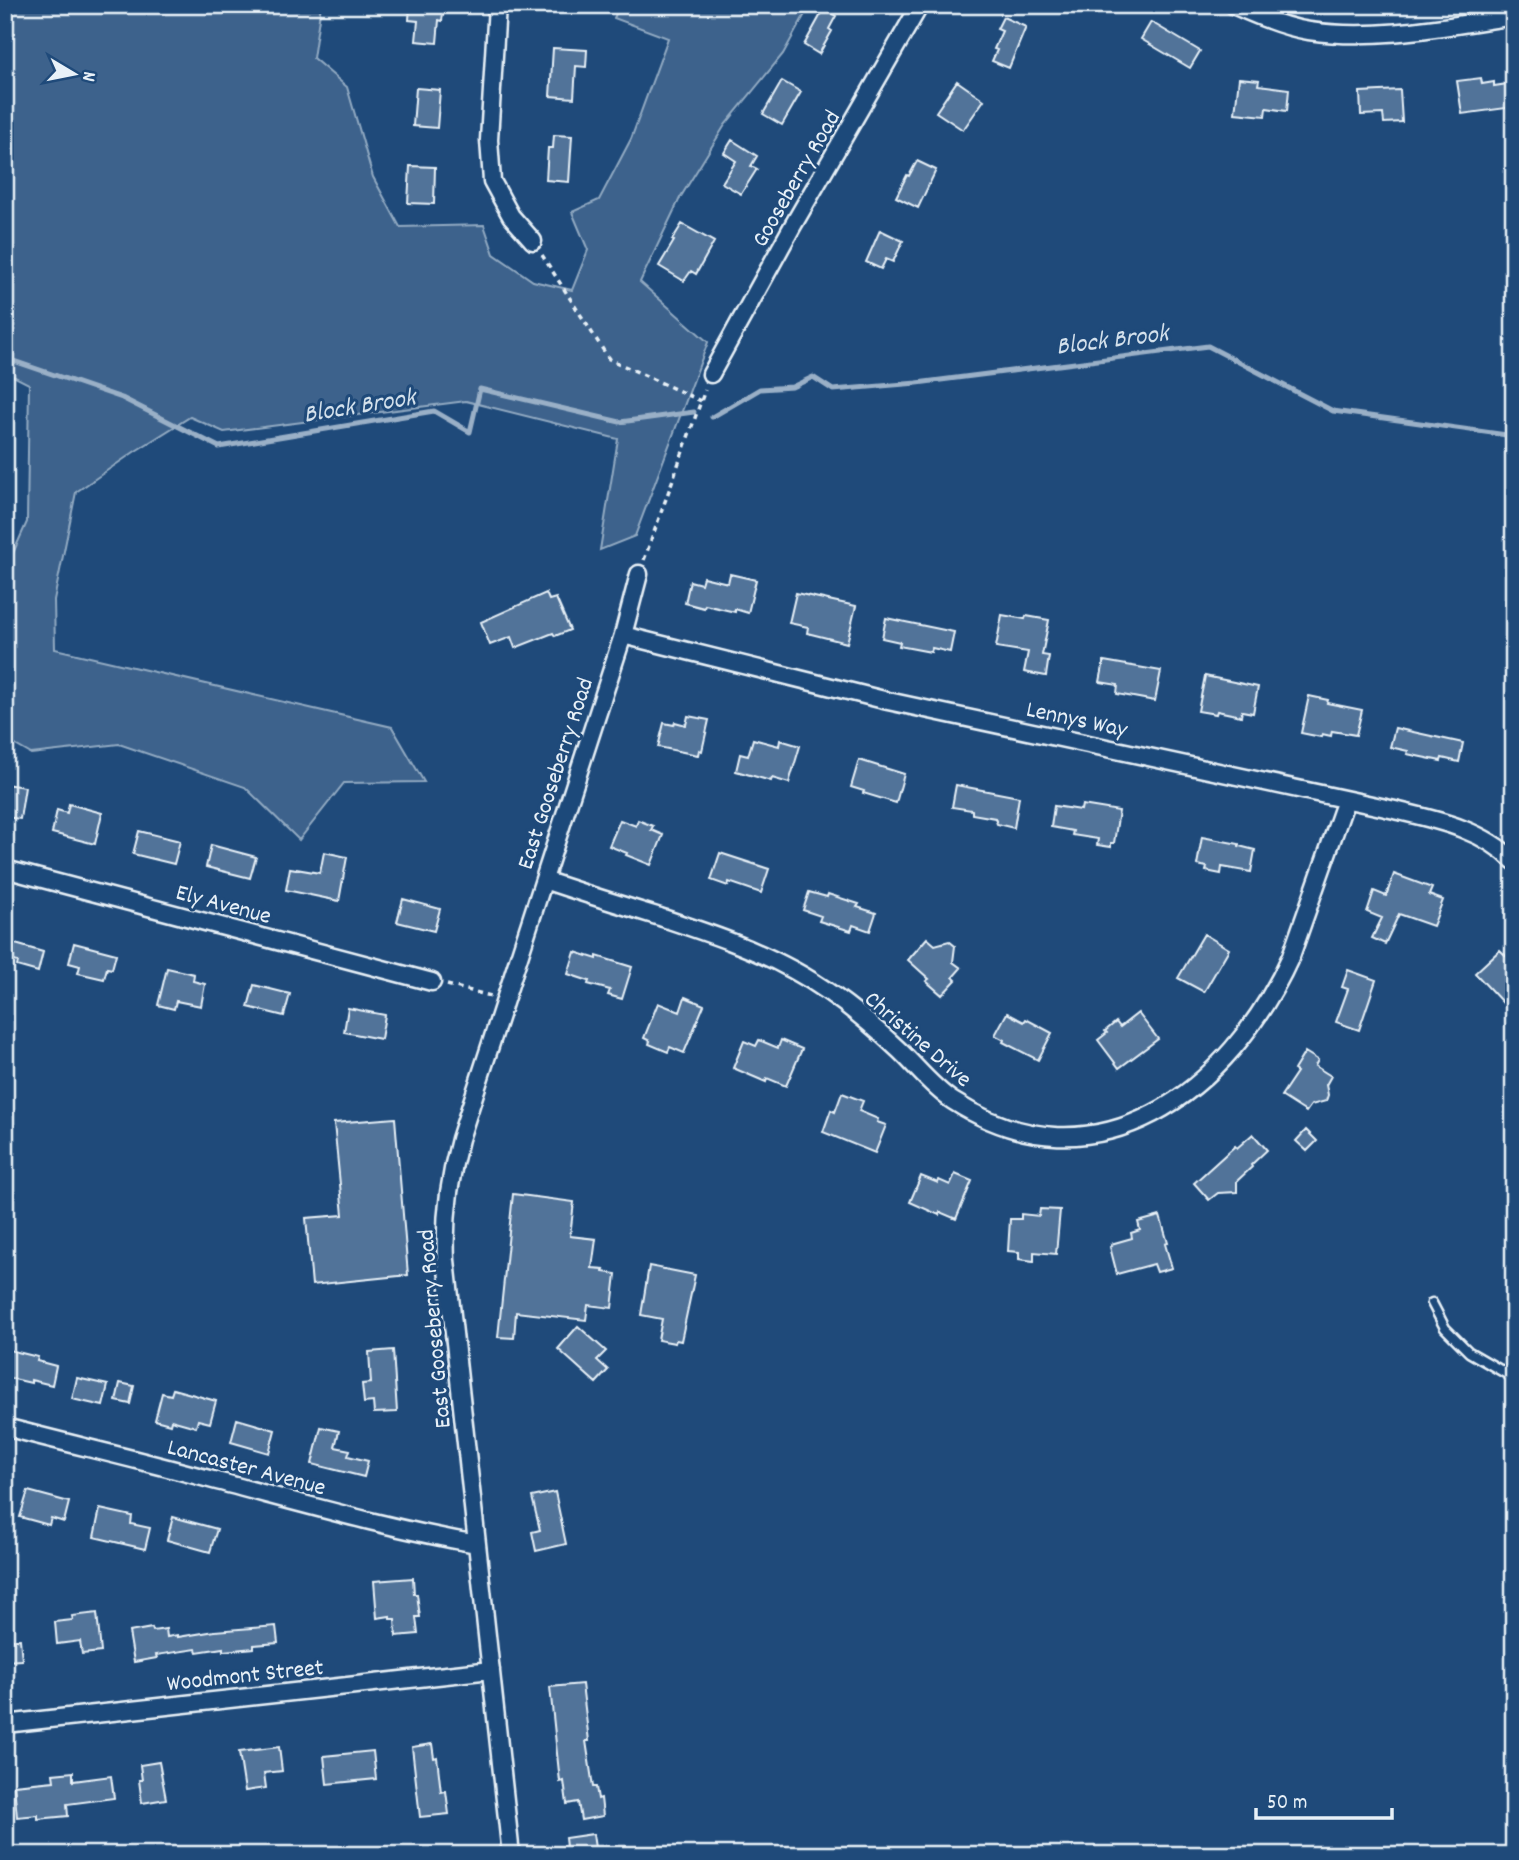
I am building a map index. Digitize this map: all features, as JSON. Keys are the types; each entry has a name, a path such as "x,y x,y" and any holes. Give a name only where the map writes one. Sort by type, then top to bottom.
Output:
{"street":[{"path":"497,5 489,140 492,181 511,216 533,241"},
{"name":"Gooseberry Road","path":"711,374 920,5"},
{"path":"1233,5 1284,25 1331,33 1428,29 1514,16"},
{"name":"East Gooseberry Road","path":"511,1855 446,1260 446,1210 455,1157 623,635 639,574"},
{"name":"Lennys Way","path":"623,635 888,701 1454,826 1491,843 1514,861"},
{"name":"Christine Drive","path":"544,880 701,930 792,969 854,1012 897,1048 949,1098 990,1121 1036,1135 1084,1135 1130,1125 1178,1100 1218,1065 1252,1025 1291,956 1346,800"},
{"name":"Ely Avenue","path":"5,869 432,982"},
{"name":"Lancaster Avenue","path":"5,1427 333,1513 425,1535 477,1544"},
{"name":"Woodmont Street","path":"5,1724 491,1670"}],"lane":[{"path":"1432,1303 1445,1328 1469,1352 1514,1378"}],"path":[{"path":"533,241 609,359 701,401"},
{"path":"639,574 711,374"},
{"path":"432,982 505,1000"}],"shaded area":[{"path":"5,5 321,5 313,58 347,87 373,177 400,227 484,225 494,254 533,281 572,290 588,250 572,212 599,200 631,139 668,38 614,18 620,5 810,5 783,54 725,125 680,198 640,282 708,342 635,536 600,550 618,439 466,401 224,432 190,417 76,492 54,600 55,649 392,727 424,782 344,783 299,840 245,787 119,744 31,754 5,739 5,571 27,522 29,384 5,372"}],"building":[{"path":"410,5 444,5 442,21 439,20 437,43 416,41 418,21 409,20"},
{"path":"824,9 836,16 829,29 832,31 819,54 804,45"},
{"path":"1003,17 1026,27 1009,68 992,61 1002,31 997,29"},
{"path":"1151,22 1200,51 1190,68 1141,39"},
{"path":"553,48 587,50 586,67 576,66 574,98 550,96"},
{"path":"1239,78 1259,80 1258,85 1289,89 1287,111 1266,108 1265,116 1235,113"},
{"path":"1481,78 1482,84 1494,82 1494,86 1514,83 1514,107 1462,114 1457,81"},
{"path":"782,81 801,92 782,125 763,114"},
{"path":"957,81 984,100 963,130 936,112"},
{"path":"416,88 440,90 437,128 413,126"},
{"path":"1400,90 1402,122 1384,123 1383,114 1361,115 1360,92"},
{"path":"554,135 572,136 569,182 546,180 548,148 553,148"},
{"path":"732,140 757,156 751,166 757,169 741,194 722,183 736,161 724,153"},
{"path":"917,161 936,170 918,208 896,197"},
{"path":"410,166 435,167 434,204 408,203"},
{"path":"682,224 714,242 696,274 691,271 684,281 659,266"},
{"path":"880,230 903,241 893,262 886,259 881,269 866,262"},
{"path":"730,574 756,580 748,613 685,603 690,581 701,584 703,577 728,583"},
{"path":"546,593 549,600 556,598 570,630 555,636 553,633 515,648 511,637 490,645 481,622"},
{"path":"796,593 856,606 847,643 807,633 808,627 789,623"},
{"path":"1002,615 1049,620 1042,655 1049,656 1046,676 1024,672 1028,652 996,647"},
{"path":"886,618 954,632 950,652 932,648 931,652 899,646 900,642 882,638"},
{"path":"1104,661 1161,671 1155,701 1117,694 1118,685 1100,682"},
{"path":"1205,676 1258,687 1253,713 1242,711 1241,716 1217,711 1216,714 1198,711"},
{"path":"1309,696 1328,700 1327,703 1362,710 1356,735 1332,731 1331,736 1322,734 1321,737 1301,733"},
{"path":"688,716 709,720 702,751 699,750 698,755 658,747 664,723 686,725"},
{"path":"1395,728 1463,743 1459,762 1407,754 1408,751 1390,747"},
{"path":"753,739 779,746 780,740 800,746 789,783 736,771 740,754 748,756"},
{"path":"859,760 904,774 896,803 851,787"},
{"path":"5,784 25,787 20,819 5,817"},
{"path":"956,785 1019,797 1014,828 997,824 995,818 972,814 972,810 952,807"},
{"path":"69,804 102,813 95,844 52,833 57,810 67,813"},
{"path":"1082,805 1119,811 1111,847 1097,845 1098,839 1072,835 1073,831 1051,827 1054,806 1081,810"},
{"path":"620,820 636,826 638,820 653,826 651,830 663,835 651,865 609,846"},
{"path":"139,831 180,841 174,864 133,854"},
{"path":"1202,837 1255,850 1251,872 1222,867 1221,874 1206,871 1207,867 1197,865"},
{"path":"211,845 256,857 250,878 206,867"},
{"path":"324,852 347,857 339,901 286,890 290,868 320,873"},
{"path":"720,853 769,869 761,893 729,882 728,886 711,880"},
{"path":"1394,874 1432,888 1429,895 1443,900 1433,926 1399,914 1385,944 1372,938 1382,918 1367,912 1374,891 1386,896"},
{"path":"809,892 827,897 828,894 859,904 857,907 876,913 870,931 853,925 851,931 819,921 821,916 803,910"},
{"path":"403,899 440,909 434,931 397,922"},
{"path":"1204,934 1229,949 1204,992 1178,978"},
{"path":"927,938 935,945 949,941 955,946 953,962 961,968 953,977 956,980 942,995 908,960"},
{"path":"5,941 43,952 38,972 17,966 18,962 5,959"},
{"path":"74,943 116,954 112,969 107,968 104,979 78,973 80,966 69,963"},
{"path":"1500,950 1514,964 1514,1015 1475,973"},
{"path":"575,952 632,967 622,999 608,995 610,990 588,984 589,981 568,974"},
{"path":"167,968 194,974 193,981 205,984 201,1006 176,1001 174,1009 158,1005"},
{"path":"1348,970 1376,980 1359,1030 1336,1022 1348,989 1342,987"},
{"path":"254,985 290,994 284,1016 248,1007"},
{"path":"685,997 704,1005 684,1053 670,1047 668,1052 649,1044 650,1041 644,1038 658,1003 680,1012"},
{"path":"348,1008 385,1015 381,1039 344,1032"},
{"path":"1007,1013 1024,1022 1026,1019 1052,1033 1038,1060 995,1035"},
{"path":"1138,1013 1158,1039 1119,1068 1098,1040 1116,1022 1120,1027"},
{"path":"759,1040 778,1048 781,1040 802,1049 786,1086 767,1078 766,1082 733,1068 744,1041 756,1046"},
{"path":"1305,1052 1318,1060 1315,1066 1331,1076 1326,1085 1326,1101 1311,1105 1306,1112 1281,1096 1297,1072 1294,1070"},
{"path":"842,1093 863,1101 859,1111 886,1125 875,1153 823,1132 831,1110 835,1112"},
{"path":"395,1118 408,1275 312,1285 306,1218 343,1215 334,1123"},
{"path":"1306,1130 1317,1141 1307,1151 1296,1141"},
{"path":"1253,1134 1267,1150 1237,1181 1237,1192 1218,1193 1209,1200 1194,1183 1235,1146 1237,1148"},
{"path":"955,1174 972,1181 956,1219 940,1212 939,1215 910,1202 921,1176 950,1185"},
{"path":"513,1194 574,1202 570,1236 596,1239 592,1268 616,1274 612,1308 588,1305 586,1320 516,1312 514,1338 498,1337"},
{"path":"1040,1209 1060,1210 1056,1254 1034,1252 1034,1261 1019,1259 1019,1252 1008,1251 1010,1219 1021,1219 1021,1214 1039,1216"},
{"path":"1160,1216 1172,1268 1157,1272 1154,1264 1117,1274 1111,1244 1132,1238 1131,1233 1140,1230 1138,1222"},
{"path":"649,1266 695,1275 681,1341 676,1340 675,1343 658,1340 662,1319 641,1315"},
{"path":"578,1326 606,1351 597,1360 608,1370 596,1383 558,1349"},
{"path":"5,1349 38,1357 37,1361 56,1366 52,1385 5,1377"},
{"path":"393,1350 397,1412 374,1413 373,1402 364,1403 362,1384 371,1383 369,1352"},
{"path":"77,1378 108,1385 103,1406 72,1399"},
{"path":"120,1383 134,1386 130,1404 116,1401"},
{"path":"173,1389 216,1401 210,1423 198,1420 196,1427 171,1420 170,1424 155,1420 162,1393 171,1395"},
{"path":"237,1419 275,1430 269,1453 231,1442"},
{"path":"321,1427 339,1431 335,1447 350,1450 348,1456 368,1461 364,1477 312,1464"},
{"path":"28,1491 69,1502 64,1522 51,1518 49,1525 20,1517"},
{"path":"555,1492 566,1544 536,1551 532,1532 540,1530 532,1497"},
{"path":"100,1509 132,1516 131,1524 150,1528 145,1549 94,1537"},
{"path":"173,1517 217,1529 210,1552 167,1540"},
{"path":"413,1578 420,1617 416,1617 418,1634 396,1636 395,1619 390,1619 390,1616 377,1618 374,1581"},
{"path":"97,1613 101,1652 82,1654 80,1641 57,1644 55,1622 73,1620 72,1616"},
{"path":"276,1626 278,1643 223,1651 223,1648 197,1652 196,1649 156,1655 157,1658 134,1662 129,1632 152,1628 153,1631 166,1629 167,1637 178,1637"},
{"path":"20,1639 22,1660 5,1661 5,1640"},
{"path":"582,1684 593,1787 596,1787 598,1799 601,1798 603,1816 581,1820 578,1802 567,1804 564,1781 560,1782 550,1687"},
{"path":"432,1744 434,1758 437,1757 441,1792 446,1791 449,1814 420,1817 412,1747"},
{"path":"279,1747 282,1771 264,1773 266,1788 245,1791 239,1752"},
{"path":"373,1751 376,1779 327,1784 324,1756"},
{"path":"159,1762 166,1799 142,1803 140,1765"},
{"path":"73,1772 73,1781 111,1776 114,1798 67,1804 68,1816 38,1819 38,1815 17,1817 14,1785 54,1781 53,1774"},
{"path":"593,1834 596,1855 567,1855 565,1838"}],"waterway":[{"name":"Block Brook","path":"712,417 760,389 792,387 813,377 833,390 917,383 1208,346 1333,411 1514,436"},
{"name":"Block Brook","path":"5,358 122,398 219,447 434,411 470,432 480,389 620,422 694,412"}]}
